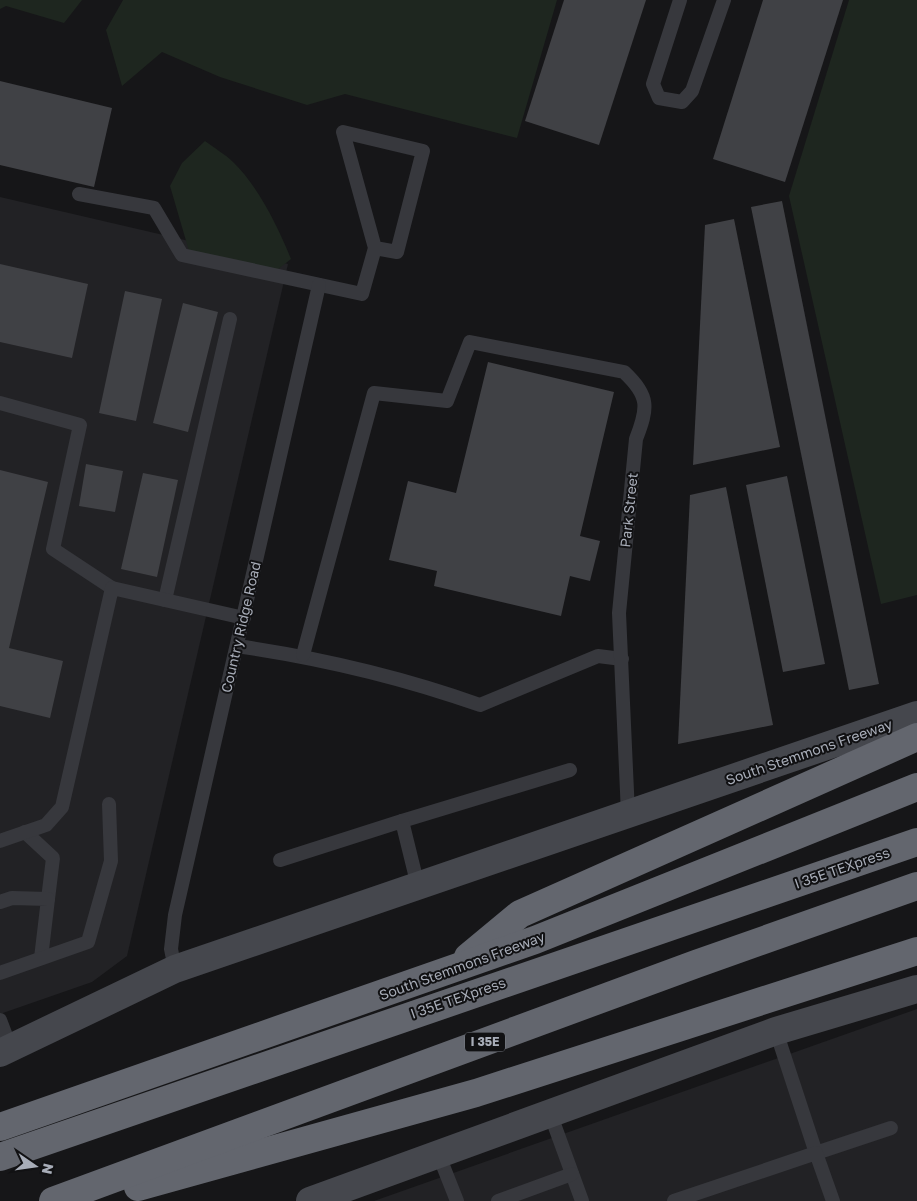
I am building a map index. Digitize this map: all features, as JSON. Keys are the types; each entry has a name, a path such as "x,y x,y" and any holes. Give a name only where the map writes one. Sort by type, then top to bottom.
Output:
{"highway":[{"path":"454,969 520,914 917,737"},
{"name":"South Stemmons Freeway","path":"0,1127 535,940 917,787"},
{"name":"I 35E TEXpress","path":"0,1157 917,842"},
{"name":"I 35E","path":"53,1201 686,968 917,886"},
{"path":"88,1201 476,1093 917,951"}],"main road":[{"name":"South Stemmons Freeway","path":"6,1051 175,970 917,715"},
{"path":"310,1201 776,1031 917,989"}],"lane":[{"path":"680,0 653,84 659,98 682,102 692,91 724,0"},
{"path":"79,194 154,208 182,255 362,294 375,248 343,132 423,151 397,252 375,248"},
{"name":"Country Ridge Road","path":"175,970 172,949 175,915 319,285"},
{"path":"165,600 230,319"},
{"name":"Park Street","path":"303,656 374,393 447,401 470,342 624,372 640,387 646,415 636,439 620,604 628,814"},
{"path":"0,403 80,425 53,549 112,588 244,618"},
{"path":"0,841 46,825 62,807 112,588"},
{"path":"236,646 303,656 419,684 480,705 598,656 622,659"},
{"path":"280,860 570,770"},
{"path":"0,973 88,942 111,861 109,804"},
{"path":"402,821 418,886"},
{"path":"26,832 53,858 41,958"},
{"path":"0,902 12,898 48,899"},
{"path":"0,1020 6,1051"},
{"path":"776,1031 816,1153 834,1201"},
{"path":"550,1113 582,1201"},
{"path":"674,1201 891,1128"},
{"path":"438,1153 456,1201"},
{"path":"498,1201 572,1174"}],"shaded area":[{"path":"0,0 82,0 64,23 6,6 0,9"},
{"path":"123,0 557,0 517,138 345,94 307,105 220,77 162,52 122,86 106,30"},
{"path":"849,0 917,0 917,595 881,604 789,196"},
{"path":"205,141 230,159 259,195 291,259 277,270 189,251 170,186 182,163"},
{"path":"0,197 288,264 127,956 92,982 0,1014"},
{"path":"917,1009 917,1201 374,1201"}],"building":[{"path":"564,0 646,0 599,145 525,121"},
{"path":"763,0 843,0 785,182 713,159"},
{"path":"0,81 112,108 94,187 0,165"},
{"path":"782,201 879,684 849,690 751,207"},
{"path":"734,219 780,447 693,465 705,225"},
{"path":"0,264 88,284 72,358 0,342"},
{"path":"125,291 162,299 136,421 99,413"},
{"path":"183,303 218,312 188,432 153,423"},
{"path":"488,362 614,392 580,536 600,541 590,581 570,576 561,616 434,586 437,571 389,560 408,481 456,493"},
{"path":"86,464 123,471 115,512 79,506"},
{"path":"0,470 48,482 9,648 63,661 50,718 0,706"},
{"path":"143,473 178,480 157,577 121,569"},
{"path":"787,476 825,664 783,672 746,485"},
{"path":"726,487 773,725 678,744 690,495"}]}
